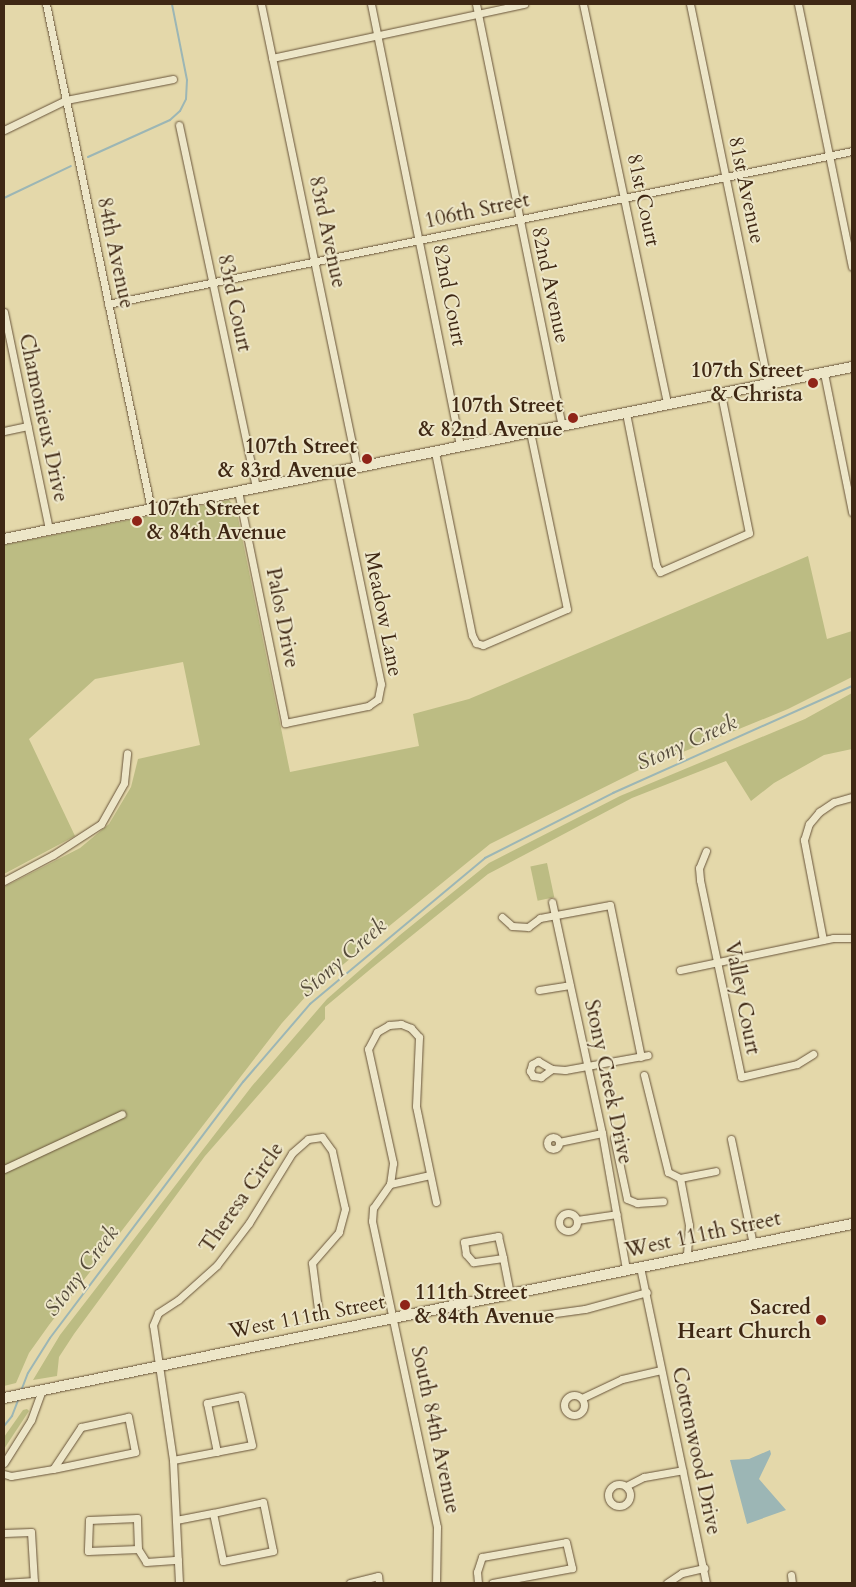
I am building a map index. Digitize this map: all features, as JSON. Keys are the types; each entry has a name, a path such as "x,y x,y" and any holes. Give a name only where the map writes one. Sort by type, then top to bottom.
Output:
{"street":[{"name":"84th Avenue","path":"46,4 151,509"},
{"name":"83rd Avenue","path":"261,4 358,467"},
{"name":"82nd Court","path":"371,4 421,240 460,446"},
{"name":"82nd Avenue","path":"476,4 562,426"},
{"path":"272,58 524,4"},
{"name":"81st Court","path":"583,4 667,404"},
{"name":"81st Avenue","path":"690,4 768,384"},
{"path":"798,4 852,266"},
{"path":"4,130 66,100 173,79"},
{"name":"83rd Court","path":"179,125 256,488"},
{"name":"106th Street","path":"108,304 852,152"},
{"name":"Chamonieux Drive","path":"4,312 48,530"},
{"path":"4,539 852,367"},
{"path":"824,373 852,512"},
{"path":"626,413 656,565 660,572 744,536 750,529 721,394"},
{"path":"4,430 27,426"},
{"path":"434,452 473,640 483,645 567,609 530,432"},
{"name":"Meadow Lane","path":"285,723 368,706 378,698 381,684 337,471"},
{"name":"Palos Drive","path":"238,491 285,723"},
{"path":"4,881 53,855 101,824 124,783 127,753"},
{"path":"823,940 804,840 809,824 819,812 834,802 852,797"},
{"name":"Valley Court","path":"706,851 699,868 700,880 741,1077 797,1064 813,1054"},
{"name":"Stony Creek Drive","path":"552,902 602,1133 626,1270"},
{"path":"502,917 512,926 520,928 528,927 540,918 555,917 610,905 644,1056 587,1068 552,1069"},
{"path":"680,970 823,940 852,938"},
{"path":"539,990 570,985"},
{"path":"430,1175 390,1184 392,1163 368,1049 377,1032 389,1026 401,1024 411,1028 419,1037 416,1106 436,1202"},
{"path":"644,1075 668,1172 680,1178 714,1172"},
{"path":"4,1169 122,1114"},
{"path":"559,1142 602,1133"},
{"name":"Theresa Circle","path":"162,1365 153,1324 158,1313 178,1300 217,1265 249,1223 292,1153 308,1139 322,1137 332,1151 345,1208 339,1232 312,1262 318,1309"},
{"path":"614,1138 628,1201 662,1201"},
{"path":"731,1139 753,1244"},
{"path":"609,1172 620,1170"},
{"path":"680,1178 689,1226 687,1257"},
{"name":"South 84th Avenue","path":"390,1184 372,1208 372,1221 437,1527 436,1583"},
{"path":"577,1220 617,1214"},
{"name":"West 111th Street","path":"8,1397 852,1224"},
{"path":"503,1258 473,1262 466,1254 464,1242 498,1236 503,1258 510,1294"},
{"name":"Cottonwood Drive","path":"640,1267 647,1292 661,1370 706,1583"},
{"path":"541,1315 585,1309 647,1292"},
{"path":"162,1365 173,1460 179,1583"},
{"path":"582,1398 622,1379 661,1370"},
{"path":"4,1463 31,1420 42,1390"},
{"path":"173,1460 217,1452 252,1445 241,1396 207,1403 217,1452"},
{"path":"4,1474 11,1476 53,1469 135,1452 128,1417 82,1427 53,1469"},
{"path":"626,1486 644,1477 682,1470"},
{"path":"176,1520 263,1502 273,1551 222,1561 213,1513"},
{"path":"138,1549 88,1551 87,1523 89,1520 137,1518 138,1549 146,1562 178,1560"},
{"path":"4,1533 31,1532 34,1582 4,1582"},
{"path":"478,1583 477,1572 482,1557 566,1542 572,1568 492,1583"},
{"path":"668,1583 682,1573 704,1568"},
{"path":"791,1575 792,1583"},
{"path":"350,1583 378,1576 379,1583"}],"green space":[{"path":"229,500 236,508 290,772 419,746 413,714 469,699 808,556 827,639 852,631 852,677 788,709 639,770 490,844 377,936 307,995 282,1023 49,1325 29,1353 16,1383 4,1386 4,887 80,848 109,824 131,787 138,759 200,745 183,662 95,679 29,739 75,836 4,874 4,545"},
{"path":"852,693 852,749 824,755 774,783 751,801 726,761 632,798 488,874 325,1007 325,1019 205,1156 74,1334 59,1357 57,1376 33,1380 60,1335 252,1086 327,999 400,935 489,863 620,796 805,719"},
{"path":"547,863 554,897 538,901 530,867"},
{"path":"27,1409 29,1411 4,1449 4,1437 23,1410"}],"water":[{"path":"770,1450 771,1454 759,1479 786,1510 747,1524 730,1460 749,1459"}],"waterway":[{"path":"88,157 170,120 180,111 186,99 187,80 172,4"},
{"path":"4,198 71,166"},
{"name":"Stony Creek","path":"21,1391 28,1373 50,1338 243,1082 310,1004 485,858 613,793 852,686"},
{"name":"Stony Creek","path":"4,1426 12,1416 18,1400"}],"place":[{"name":"107th Street & Christa","path":"813,383"},
{"name":"107th Street & 82nd Avenue","path":"573,418"},
{"name":"107th Street & 83rd Avenue","path":"367,459"},
{"name":"107th Street & 84th Avenue","path":"137,521"},
{"name":"111th Street & 84th Avenue","path":"405,1305"},
{"name":"Sacred Heart Church","path":"821,1320"}]}
